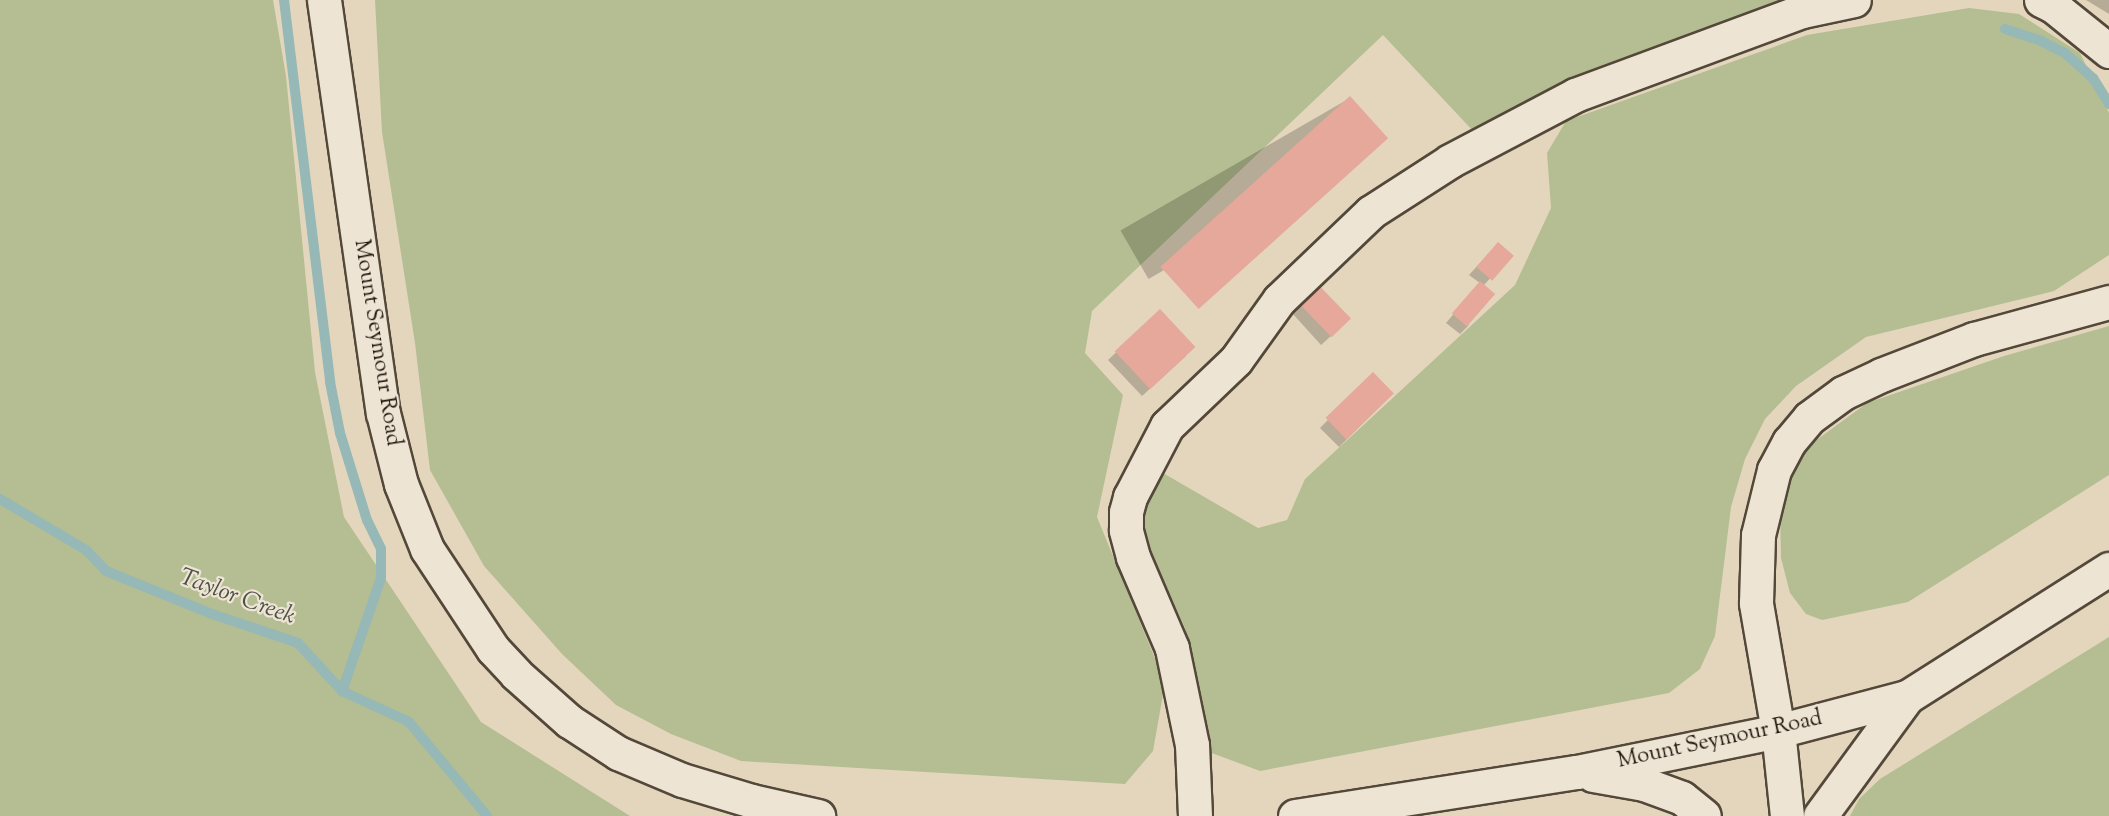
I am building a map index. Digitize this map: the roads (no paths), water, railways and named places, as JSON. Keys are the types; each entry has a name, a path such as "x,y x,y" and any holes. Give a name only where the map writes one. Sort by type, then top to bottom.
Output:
{"street":[{"name":"Mount Seymour Road","path":"324,0 383,413 401,484 427,549 493,650 516,674 569,721 618,753 682,780 752,801 818,816"},
{"path":"1195,816 1191,745 1172,648 1133,557 1126,530 1126,512 1130,497 1167,426 1236,360 1279,300 1371,212 1450,160 1575,96 1802,11 1854,0"},
{"path":"2041,0 2053,6 2109,51"},
{"path":"1786,816 1778,730 1756,603 1758,535 1774,470 1790,442 1809,418 1843,393 1881,375 1974,339 2109,302"},
{"name":"Mount Seymour Road","path":"1295,816 1577,772 1778,730 1907,697 2109,569"},
{"path":"1820,816 1907,697"},
{"path":"1577,772 1644,784 1682,798 1704,816"}],"waterway":[{"path":"284,0 330,382 340,433 367,520 381,549 381,578 342,691"},
{"path":"2005,29 2041,41 2065,53 2093,78 2109,104"},
{"name":"Taylor Creek","path":"0,499 86,550 106,571 212,614 298,643 342,691 409,722 487,816"}]}
